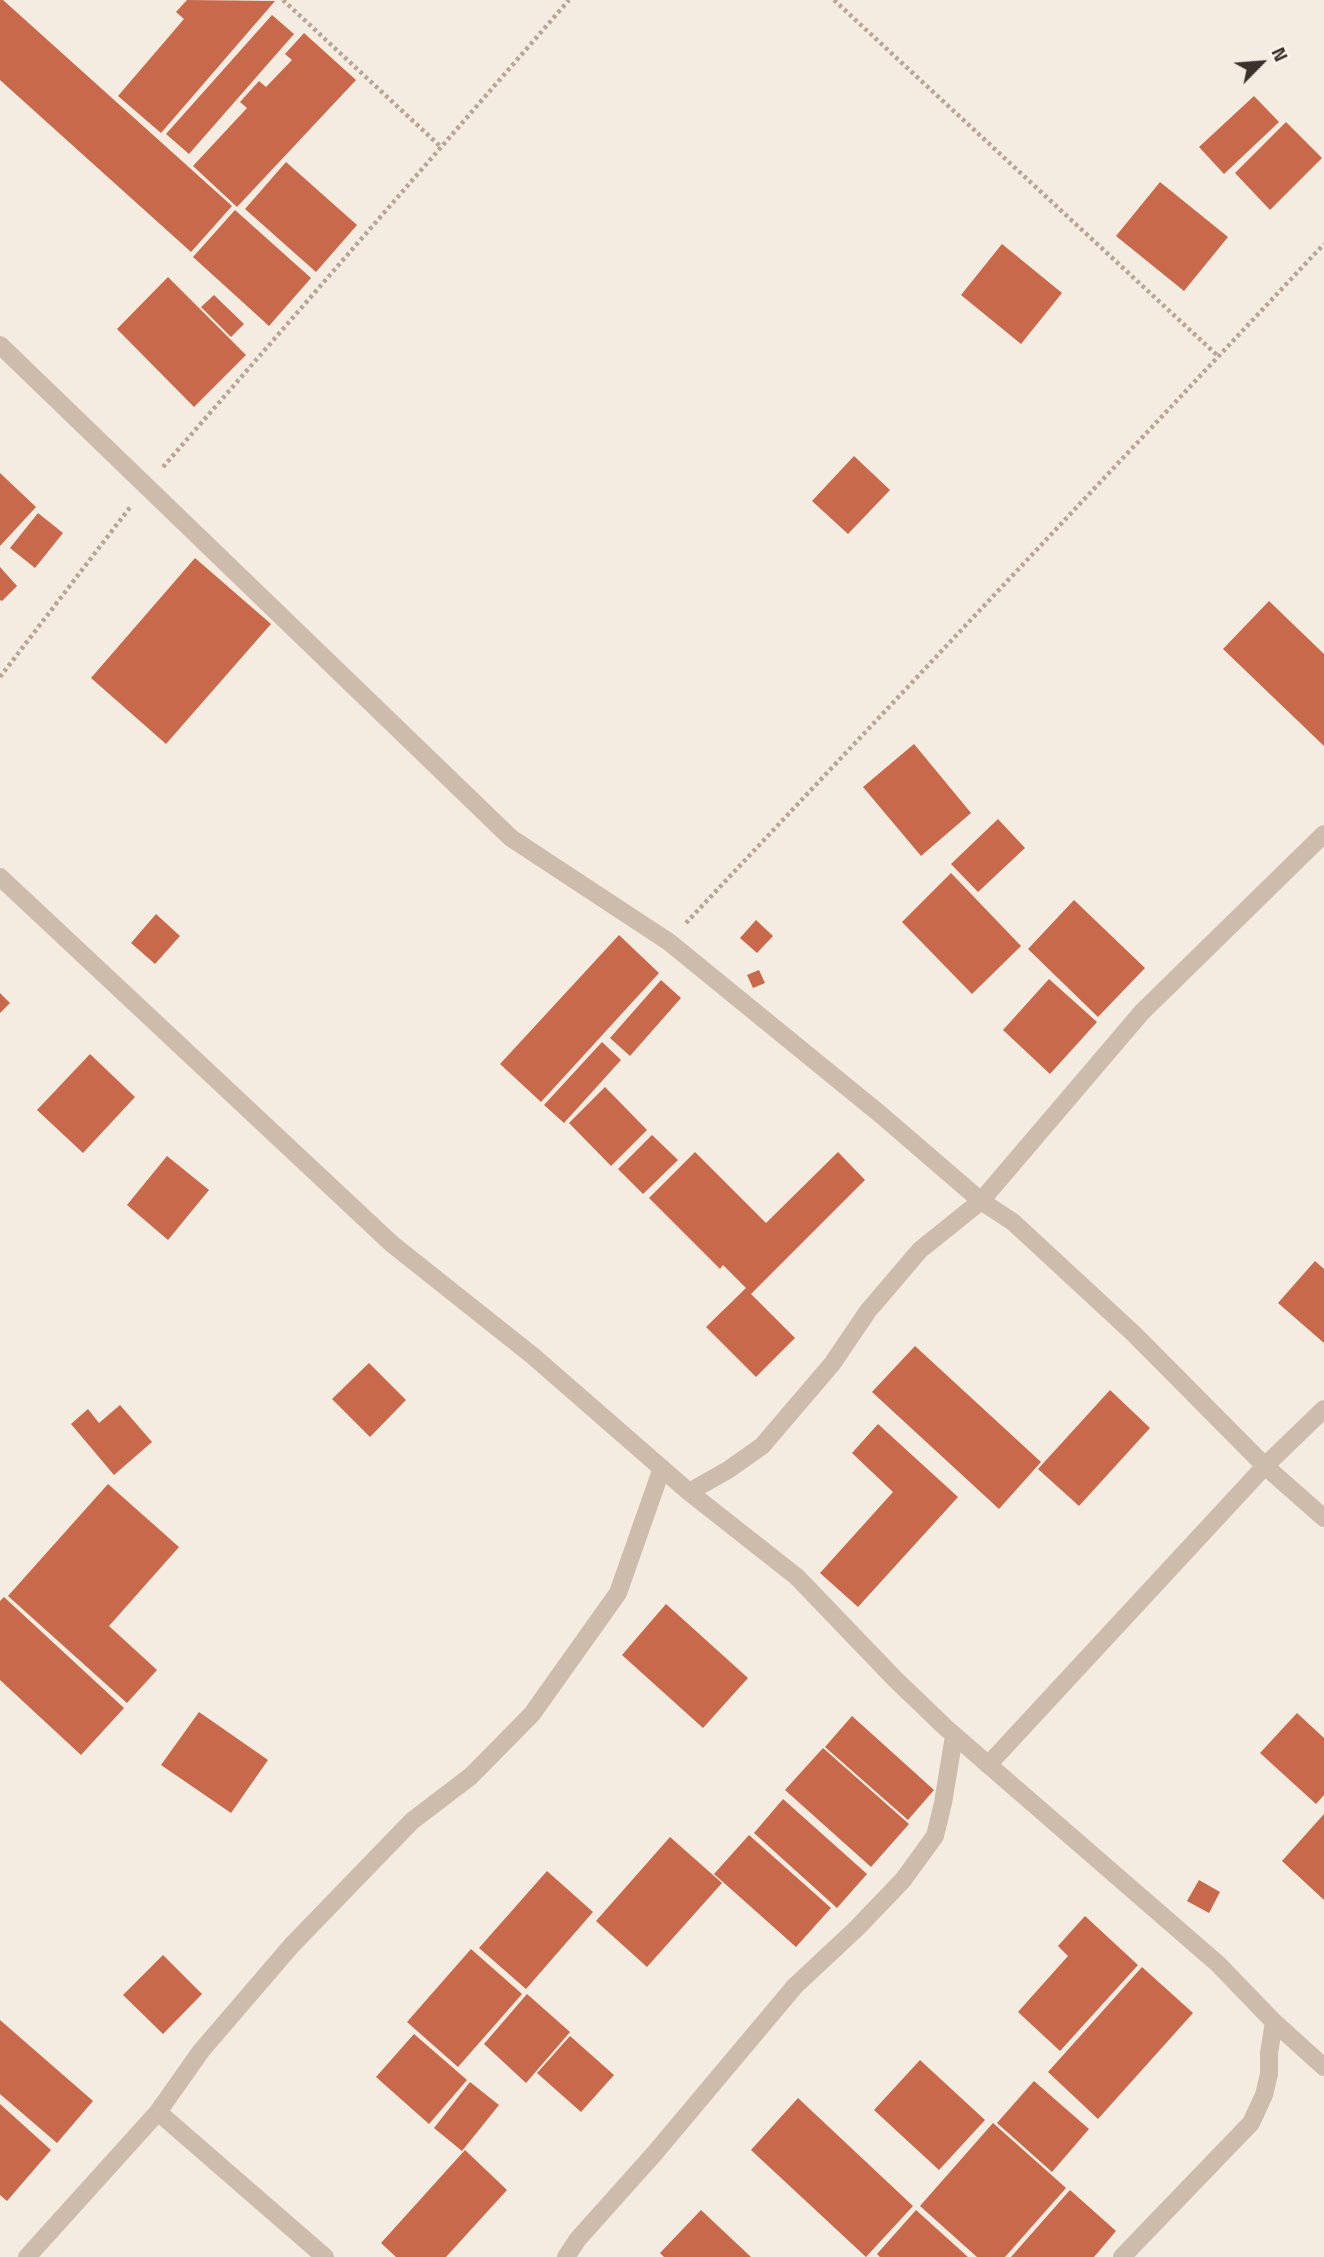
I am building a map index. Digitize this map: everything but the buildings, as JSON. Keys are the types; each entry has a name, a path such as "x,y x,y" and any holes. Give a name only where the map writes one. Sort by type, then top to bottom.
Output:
{"street":[{"path":"0,345 511,838 668,942 880,1114 981,1201 1013,1222 1134,1334 1265,1466 1324,1518"},
{"path":"689,1492 728,1470 762,1446 832,1364 868,1311 920,1250 981,1201 1142,1013 1324,834"},
{"path":"0,877 392,1244 533,1356 689,1492 797,1577 954,1736 1218,1964 1274,2022 1324,2067"},
{"path":"988,1765 1265,1466 1324,1409"},
{"path":"27,2257 158,2112 201,2051 292,1945 412,1821 471,1776 532,1714 618,1593 662,1468"},
{"path":"566,2257 578,2239 654,2154 795,1986 903,1880 935,1836 954,1736"},
{"path":"1122,2257 1251,2123 1264,2095 1269,2074 1274,2022"},
{"path":"158,2112 325,2257"}],"path":[{"path":"283,0 441,147"},
{"path":"0,677 146,486 569,0"},
{"path":"834,0 1218,356"},
{"path":"668,942 1324,244"}]}
